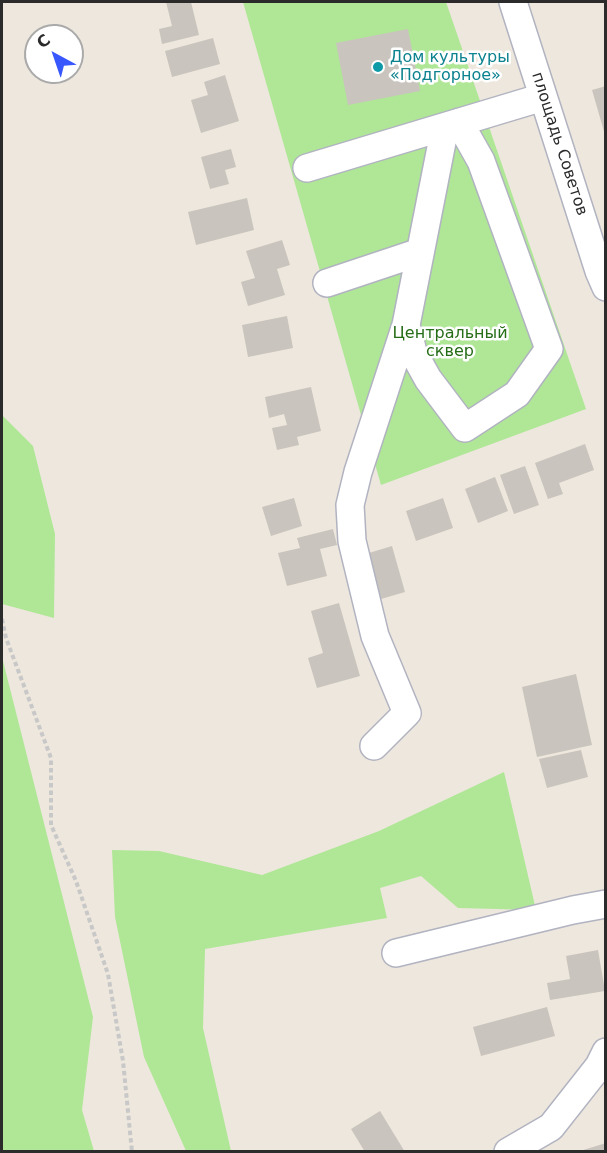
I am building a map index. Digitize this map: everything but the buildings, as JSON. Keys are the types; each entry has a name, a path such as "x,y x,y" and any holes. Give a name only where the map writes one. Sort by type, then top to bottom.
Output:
{"street":[{"name":"площадь Советов","path":"513,2 606,287"},
{"path":"307,168 543,97"},
{"path":"374,746 407,713 375,636 352,541 350,505 358,472 406,325 420,252 452,124"},
{"path":"406,325 413,352 428,379 465,428 517,394 549,349 481,161 452,124"},
{"path":"327,283 420,252"},
{"path":"396,953 606,904"},
{"path":"508,1152 551,1127 599,1066 606,1052"}],"path":[{"path":"2,619 6,638 51,758 51,825 76,881 108,974 123,1061 132,1152"}],"green space":[{"name":"Центральный сквер","path":"243,2 446,2 586,409 381,485"},
{"path":"2,415 33,446 55,534 54,618 2,604"},
{"path":"2,657 93,1017 82,1110 94,1151 2,1151"},
{"path":"504,772 536,910 458,908 421,876 380,888 387,918 205,949 203,1028 231,1151 186,1151 144,1057 115,917 112,850 159,851 262,875 379,831"}],"place":[{"name":"Дом культуры «Подгорное»","path":"378,67"}]}
